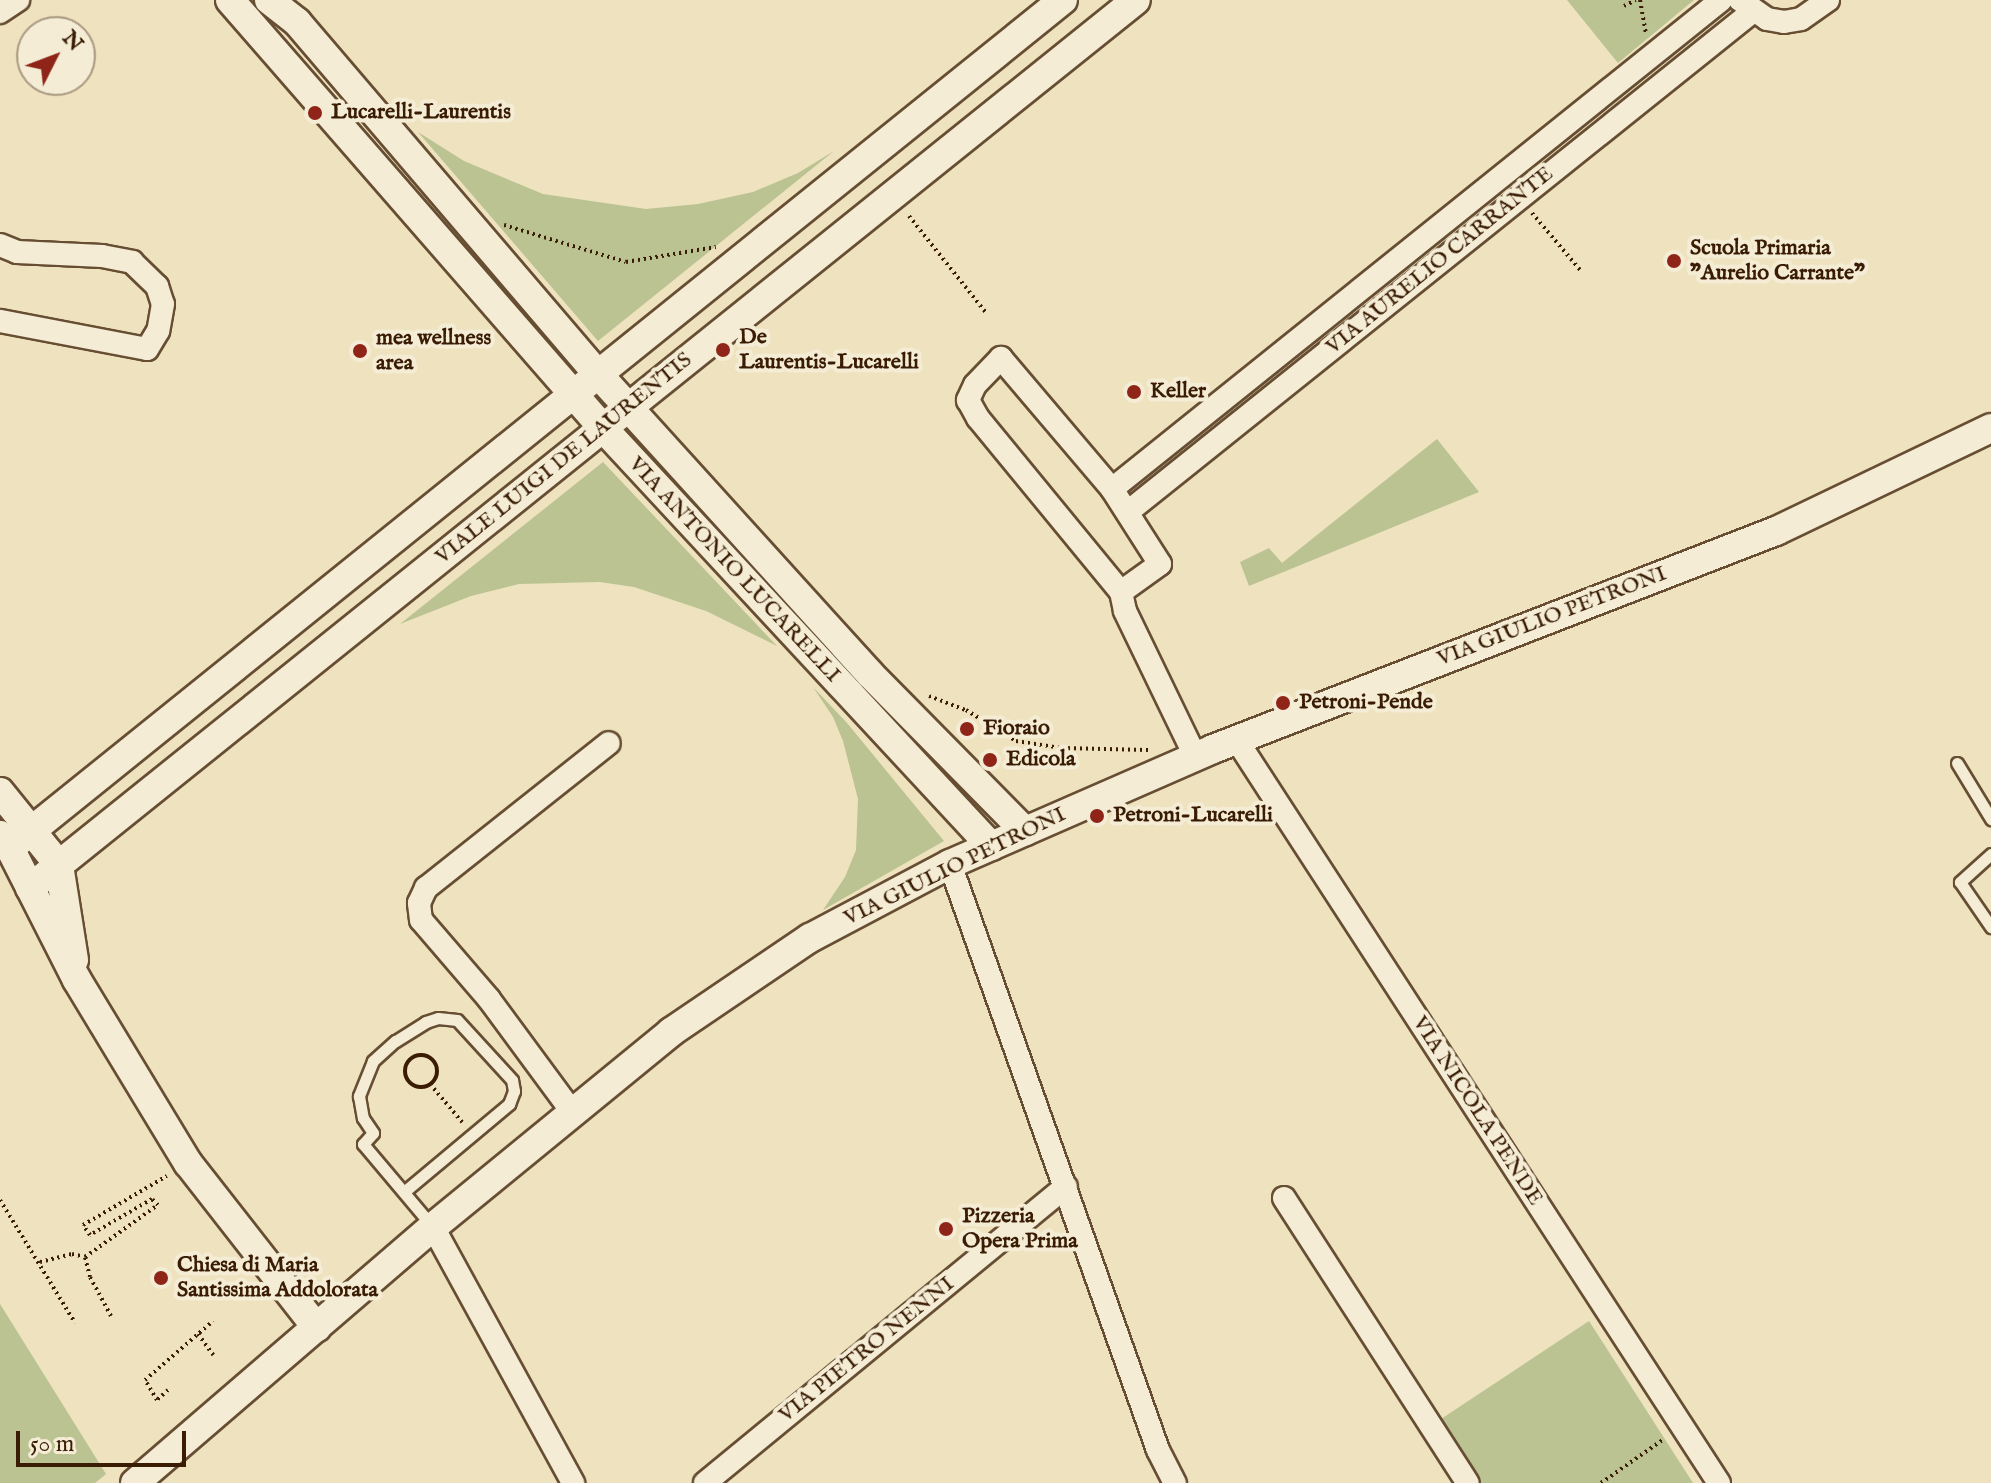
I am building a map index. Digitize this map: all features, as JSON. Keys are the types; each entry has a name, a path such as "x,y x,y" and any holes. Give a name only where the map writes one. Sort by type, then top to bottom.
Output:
{"street":[{"path":"0,12 18,0"},
{"name":"VIA ANTONIO LUCARELLI","path":"269,0 296,11 459,212 598,374 870,674 1025,831"},
{"name":"VIALE LUIGI DE LAURENTIS","path":"30,888 1136,0"},
{"name":"VIA AURELIO CARRANTE","path":"1112,489 1721,0"},
{"path":"1746,6 1767,19 1793,21 1817,12 1828,0"},
{"name":"VIA ANTONIO LUCARELLI","path":"235,1 602,427 991,846"},
{"name":"VIALE LUIGI DE LAURENTIS","path":"14,838 598,374 1054,3"},
{"name":"VIA AURELIO CARRANTE","path":"1129,511 1746,6"},
{"path":"0,245 17,252 102,256 132,262 157,286 163,304 158,331 147,349 0,321"},
{"path":"1121,592 1160,564 1129,511 1001,358 975,385 968,400 978,418 1121,592 1125,611 1184,761"},
{"name":"VIA GIULIO PETRONI","path":"135,1483 433,1227 671,1032 810,938 950,864 1184,761 1776,531 1991,428"},
{"name":"VIA NICOLA PENDE","path":"1236,739 1719,1483"},
{"path":"573,1113 489,999 421,920 419,903 426,888 609,743"},
{"path":"0,792 30,888 77,980 188,1163 317,1328"},
{"path":"14,838 59,865 77,980"},
{"path":"950,864 1158,1450 1175,1483"},
{"name":"VIA PIETRO NENNI","path":"705,1483 1066,1186"},
{"path":"1284,1198 1468,1483"},
{"path":"433,1227 573,1483"}],"lane":[{"path":"1957,763 1991,819"},
{"path":"1991,854 1960,882 1991,927"},
{"path":"405,1191 509,1104 514,1091 512,1080 464,1024 438,1018 413,1028 373,1061 359,1096 363,1118 373,1133 363,1144 433,1227"}],"path":[{"path":"1624,6 1638,0 1648,42"},
{"path":"1530,211 1581,271"},
{"path":"459,212 626,262 719,246"},
{"path":"907,214 987,314"},
{"path":"925,694 966,710 1016,741 1062,748 1152,750 1184,761"},
{"path":"419,1055 432,1059 437,1072 430,1084 422,1087 409,1082 405,1072 409,1059 419,1055"},
{"path":"430,1084 473,1135"},
{"path":"40,1262 72,1254 85,1257 158,1205 152,1199 90,1235 83,1225 188,1163"},
{"path":"0,1200 75,1323"},
{"path":"85,1257 90,1277 111,1316"},
{"path":"168,1390 157,1400 145,1380 213,1321"},
{"path":"198,1334 213,1355"},
{"path":"1601,1483 1682,1426"}],"green space":[{"path":"1567,0 1694,0 1618,63"},
{"path":"418,132 464,161 543,194 646,209 698,204 753,192 798,173 834,151 598,341"},
{"path":"1437,439 1479,492 1249,586 1240,562 1269,548 1282,563"},
{"path":"603,462 777,646 706,611 634,587 600,582 519,584 471,596 400,624"},
{"path":"813,687 847,723 944,841 823,910 845,877 856,850 858,799 843,741 833,717"},
{"path":"0,1304 106,1474 95,1483 0,1483"},
{"path":"1589,1321 1693,1483 1478,1483 1438,1421"}],"place":[{"name":"Lucarelli-Laurentis","path":"315,113"},
{"name":"Scuola Primaria \"Aurelio Carrante\"","path":"1674,261"},
{"name":"De Laurentis-Lucarelli","path":"723,350"},
{"name":"mea wellness area","path":"360,351"},
{"name":"Keller","path":"1134,392"},
{"name":"Petroni-Pende","path":"1283,703"},
{"name":"Fioraio","path":"967,729"},
{"name":"Edicola","path":"990,760"},
{"name":"Petroni-Lucarelli","path":"1097,816"},
{"name":"Pizzeria Opera Prima","path":"946,1229"},
{"name":"Chiesa di Maria Santissima Addolorata","path":"161,1278"}]}
